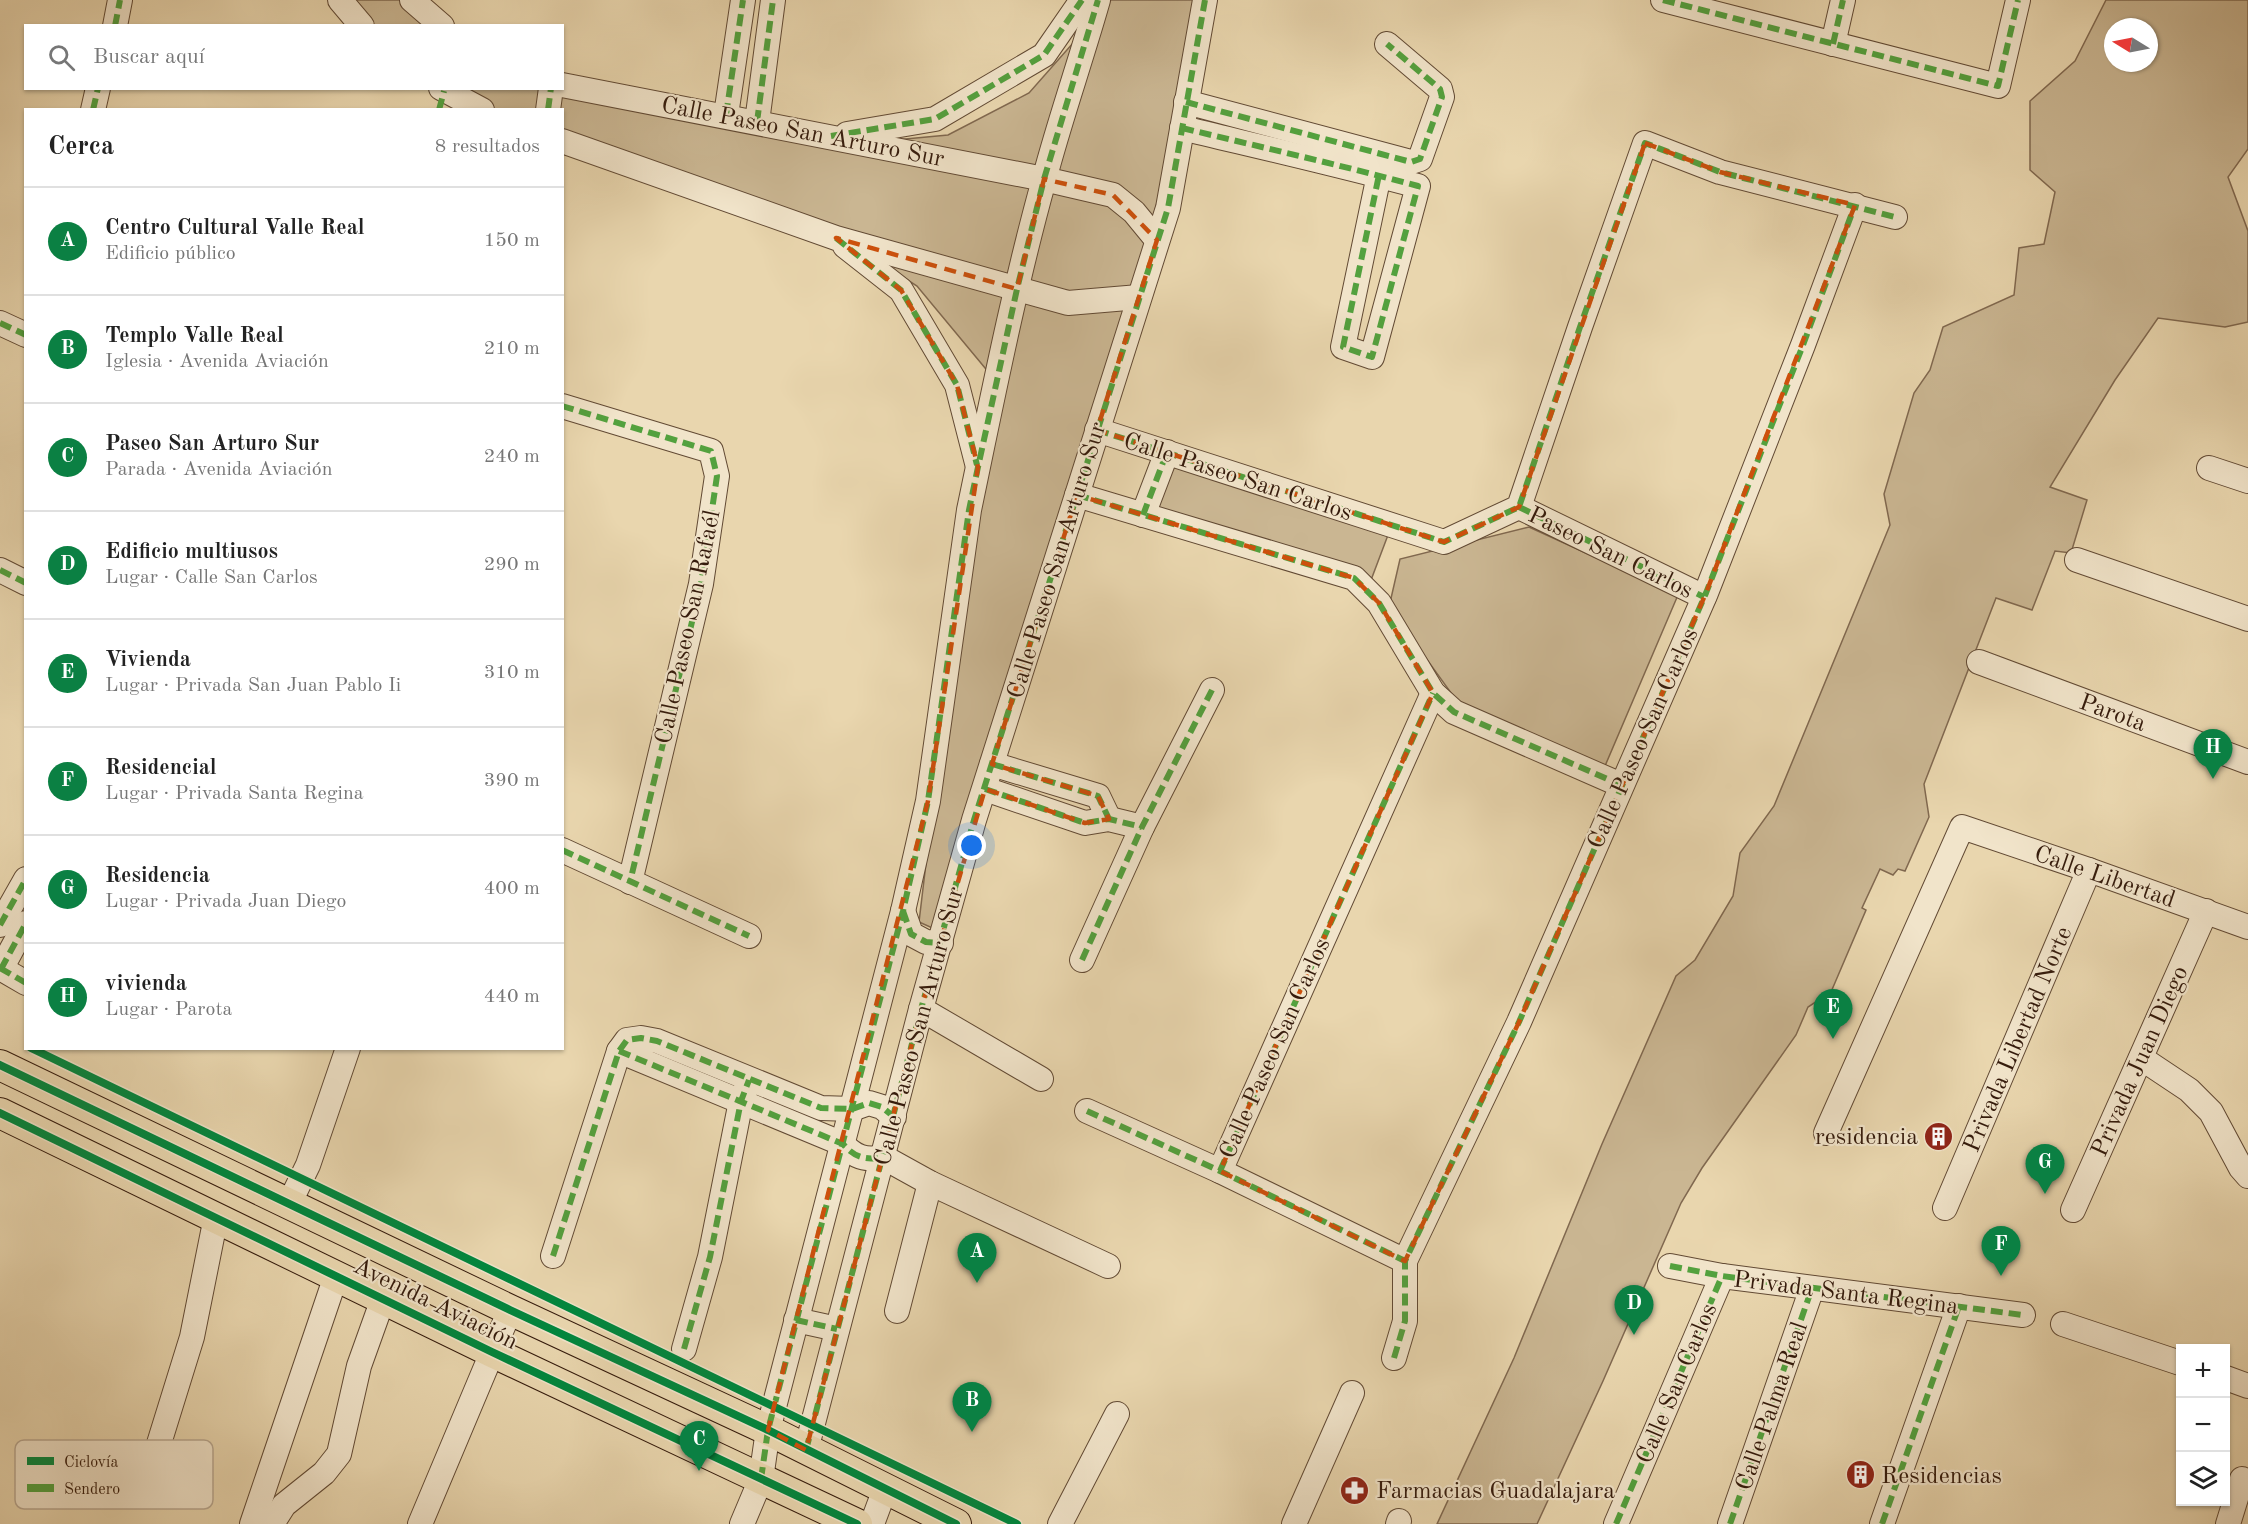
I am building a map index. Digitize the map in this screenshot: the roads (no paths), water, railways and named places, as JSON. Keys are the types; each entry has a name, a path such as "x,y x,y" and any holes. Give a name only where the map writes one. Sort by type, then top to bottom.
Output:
{"main road":[{"name":"Avenida Aviación","path":"0,1065 510,1310 768,1430 956,1524"},
{"name":"Avenida Aviación","path":"0,1113 492,1352 857,1524"}],"street":[{"path":"115,24 120,0"},
{"path":"340,0 360,24"},
{"path":"412,0 440,24"},
{"path":"726,116 743,0"},
{"path":"757,122 773,0"},
{"path":"831,136 935,119 1044,56 1082,0"},
{"name":"Calle Paseo San Arturo Sur","path":"742,1524 761,1479 768,1430 903,911 928,801 969,510 978,467 1044,179 1098,0"},
{"name":"Calle Paseo San Arturo Sur","path":"806,1450 921,1009 974,820 1168,208 1205,0"},
{"path":"1833,44 1844,0"},
{"path":"1670,1 1998,86 2018,0"},
{"path":"1186,102 1411,162 1420,159 1442,97 1440,89 1387,44"},
{"name":"Calle Paseo San Arturo Sur","path":"564,85 831,136 1113,195 1134,212 1157,240"},
{"path":"93,108 98,90"},
{"path":"548,108 550,90"},
{"path":"442,96 476,108"},
{"path":"1182,128 1379,175 1418,186 1372,357 1343,347 1379,175"},
{"path":"564,142 836,238 1068,303 1139,297"},
{"path":"1519,507 1645,143 1720,172 1895,217"},
{"name":"Calle Paseo San Carlos","path":"1394,1358 1405,1321 1405,1261 1519,1022 1704,597 1855,205"},
{"path":"836,238 901,290 957,385 978,467"},
{"path":"0,323 24,334"},
{"name":"Calle Paseo San Rafaél","path":"564,407 711,451 717,476 701,584 630,882"},
{"name":"Calle Paseo San Carlos","path":"1097,430 1444,542 1519,507"},
{"path":"1143,515 1167,452"},
{"path":"2209,468 2248,481"},
{"path":"1077,495 1354,578 1379,603 1433,693 1454,712 1621,785"},
{"name":"Paseo San Carlos","path":"1519,507 1704,597"},
{"path":"2077,560 2248,619"},
{"path":"0,570 24,582"},
{"name":"Parota","path":"1978,662 2248,762"},
{"path":"1082,960 1142,827 1212,690"},
{"name":"Calle Paseo San Carlos","path":"1220,1171 1433,693"},
{"path":"992,765 1098,796 1109,819"},
{"path":"985,789 1085,823 1109,819 1142,827"},
{"name":"Calle Libertad","path":"1826,1133 1962,827 2248,927"},
{"path":"564,851 748,936"},
{"name":"Privada Libertad Norte","path":"1946,1208 2089,870"},
{"path":"0,925 24,883"},
{"path":"903,911 911,934 926,942 941,943"},
{"name":"Privada Juan Diego","path":"2073,1210 2206,911"},
{"path":"24,927 0,969 24,982"},
{"path":"921,1009 1041,1079"},
{"path":"553,1256 619,1051 627,1040 641,1038 649,1040 843,1143 850,1152 860,1157 872,1160 883,1157 930,1183 1108,1266"},
{"path":"289,1204 308,1166 347,1050"},
{"path":"2141,1058 2188,1090 2211,1112 2241,1168 2248,1176"},
{"path":"745,1090 821,1108 852,1109 869,1103 882,1107 894,1117"},
{"path":"684,1349 710,1257 745,1090"},
{"name":"Calle Paseo San Carlos","path":"1087,1111 1220,1171 1405,1261"},
{"path":"897,1311 930,1183"},
{"path":"160,1440 192,1337 216,1217"},
{"name":"Privada Santa Regina","path":"1670,1266 1722,1276 2023,1315"},
{"path":"252,1524 336,1276"},
{"name":"Calle San Carlos","path":"1616,1524 1722,1276"},
{"name":"Calle Palma Real","path":"1730,1524 1812,1288"},
{"path":"272,1524 284,1505 324,1473 339,1454 359,1366 383,1299"},
{"path":"1882,1524 1959,1306"},
{"path":"420,1524 510,1310"},
{"path":"796,1320 837,1329"},
{"path":"2063,1323 2176,1361"},
{"path":"2230,1379 2248,1386"},
{"path":"1294,1524 1352,1393"},
{"path":"1060,1524 1117,1414"},
{"path":"2228,1524 2242,1479"},
{"path":"872,1524 885,1489"}],"place":[{"name":"vivienda","path":"2213,779"},
{"name":"Vivienda","path":"1833,1039"},
{"name":"residencia","path":"1939,1136"},
{"name":"Residencia","path":"2045,1194"},
{"name":"Residencial","path":"2001,1276"},
{"name":"Centro Cultural Valle Real","path":"977,1283"},
{"name":"Edificio multiusos","path":"1634,1335"},
{"name":"Templo Valle Real","path":"972,1432"},
{"name":"Paseo San Arturo Sur","path":"699,1471"},
{"name":"Residencias","path":"1860,1475"},
{"name":"Farmacias Guadalajara","path":"1355,1490"}]}
